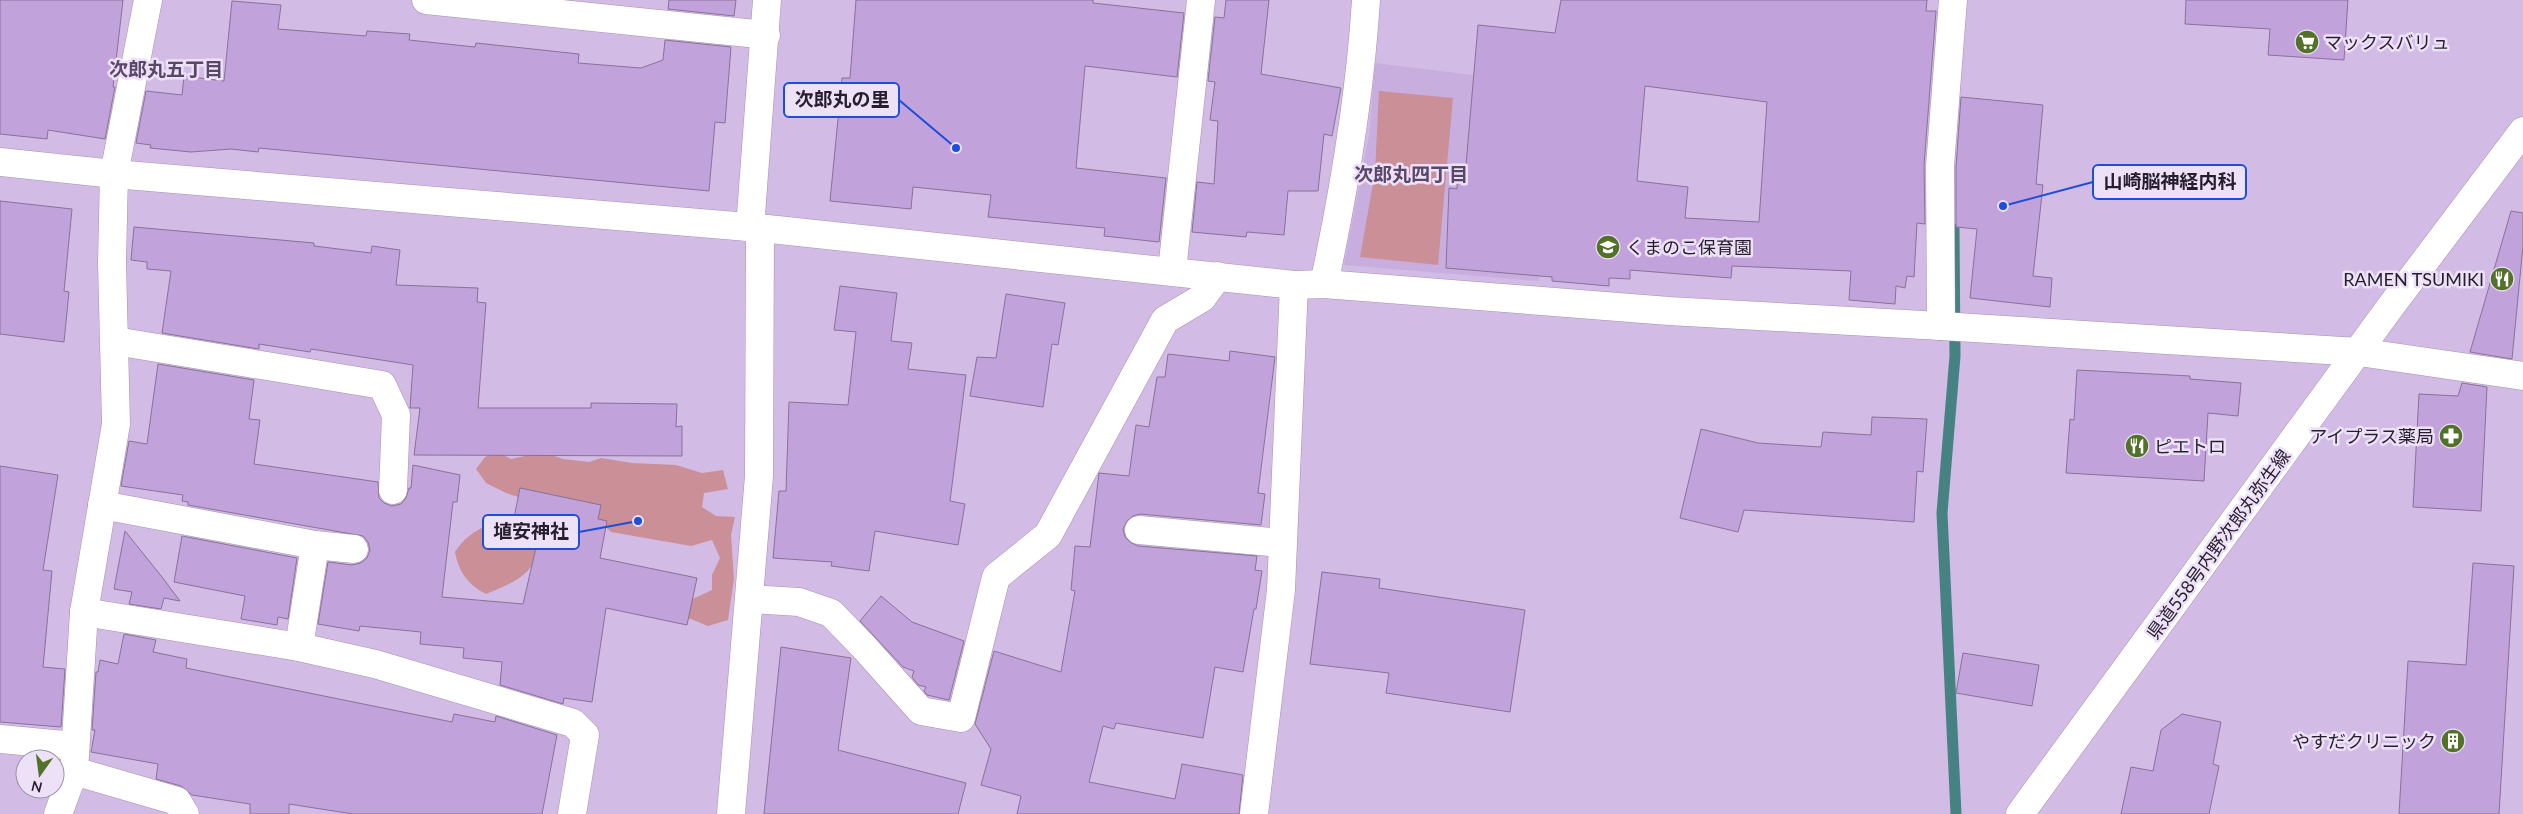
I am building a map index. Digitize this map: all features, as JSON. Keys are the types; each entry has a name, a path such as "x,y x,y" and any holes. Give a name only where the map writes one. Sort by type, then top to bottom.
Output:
{"street":[{"path":"58,814 74,759 84,612 116,424 112,263 114,174 148,0"},
{"path":"426,0 766,35"},
{"path":"731,814 759,476 755,228 767,0"},
{"path":"1172,271 1201,0"},
{"path":"1324,284 1339,217 1363,51 1366,0"},
{"path":"1941,326 1940,166 1953,0"},
{"name":"県道558号内野次郎丸弥生線","path":"2020,814 2391,306 2520,145"},
{"path":"0,162 114,174 755,228 1294,284 1324,284 1669,311 1969,327 2359,352 2523,376"},
{"path":"750,599 799,602 831,613 921,711 962,718 996,577 1048,535 1165,320 1202,298 1218,276"},
{"path":"1254,814 1281,590 1294,284"},
{"path":"115,341 382,385 396,415 393,490"},
{"path":"102,505 315,545 354,549"},
{"path":"1139,530 1282,543"},
{"path":"299,647 315,545"},
{"path":"84,612 299,647 375,664 573,723 585,735 572,814"},
{"path":"0,738 74,759 177,801 186,814"}],"shaded area":[{"path":"1375,63 1555,85 1539,281 1344,265 1369,135"},
{"path":"1379,91 1453,98 1438,265 1360,257 1375,172"},
{"path":"498,452 511,459 543,452 563,459 589,462 601,458 632,463 676,465 702,473 723,470 728,489 704,493 702,507 716,516 735,517 731,535 734,579 728,620 708,626 686,617 680,605 712,590 712,575 720,558 712,540 691,546 611,532 604,525 506,493 486,483 476,469 485,457"},
{"path":"488,525 496,525 516,532 538,551 535,560 525,574 511,583 486,594 465,577 455,552 469,536"}],"building":[{"path":"0,0 123,0 113,87 115,87 105,139 48,130 47,139 0,134"},
{"path":"669,0 736,0 734,16 668,9"},
{"path":"856,0 1093,0 1093,3 1184,13 1177,77 1085,66 1076,168 1166,178 1159,242 1104,236 1105,228 988,217 991,195 913,187 911,209 830,201 842,78 850,78"},
{"path":"1226,0 1269,0 1261,74 1341,88 1332,136 1324,134 1318,191 1288,191 1284,235 1247,232 1246,237 1192,232 1197,182 1214,184 1218,121 1210,120 1215,82 1208,81 1215,17 1224,18"},
{"path":"1561,0 1927,0 1926,11 1936,11 1924,165 1925,224 1917,223 1914,277 1907,276 1905,288 1896,286 1895,304 1849,300 1851,271 1732,266 1731,278 1630,270 1630,279 1609,278 1609,286 1552,281 1552,277 1446,268 1449,188 1457,189 1458,176 1465,177 1478,25 1555,33","holes":["1645,86 1767,102 1759,222 1685,218 1688,187 1637,181"]},
{"name":"マックスバリュ","path":"2186,0 2348,0 2344,60 2268,55 2270,29 2185,24"},
{"path":"232,1 281,5 278,29 366,36 367,31 410,34 409,40 475,47 476,43 579,54 578,63 641,68 663,60 665,40 731,47 725,123 715,122 709,191 259,148 258,152 231,149 191,152 150,148 151,145 136,143 146,91 182,95 184,76 224,81"},
{"path":"1961,97 2043,105 2036,184 2043,185 2033,276 2052,278 2050,307 1970,298 1977,229 1956,227 1956,167"},
{"path":"0,201 72,209 64,291 69,292 64,342 0,334"},
{"path":"2511,211 2523,213 2523,246 2512,359 2470,352"},
{"path":"134,227 314,243 314,246 371,253 372,246 400,250 396,285 478,288 477,302 486,303 478,408 591,408 591,403 677,404 676,427 682,426 682,456 414,455 420,408 410,408 413,365 311,349 310,352 259,344 259,349 162,333 171,271 147,269 147,262 131,260"},
{"path":"840,286 897,293 891,341 912,343 908,369 966,375 950,501 965,504 958,545 875,531 869,571 831,566 832,562 773,558 779,491 786,491 789,402 848,405 856,332 834,330"},
{"path":"1006,294 1065,303 1058,345 1052,344 1043,407 970,396 977,357 996,358"},
{"path":"1230,351 1275,357 1258,493 1265,494 1261,525 1140,514 1133,516 1127,521 1123,529 1125,537 1138,546 1257,556 1255,570 1262,571 1243,672 1215,667 1203,738 1116,723 1114,729 1103,726 1089,782 1175,799 1182,764 1243,775 1239,814 1017,814 1021,796 981,785 991,749 975,724 994,651 1061,672 1075,591 1071,590 1075,546 1090,547 1099,473 1129,476 1136,425 1149,427 1157,377 1165,377 1168,354 1229,361"},
{"path":"158,364 254,380 249,419 260,420 254,464 378,482 379,498 384,503 392,506 401,504 406,498 409,488 411,488 413,465 460,475 457,502 453,502 442,597 523,604 538,539 511,533 520,488 601,505 598,519 607,521 600,558 697,578 687,625 606,608 592,702 564,698 563,704 500,685 502,662 463,658 464,648 420,644 421,632 360,626 359,631 318,624 328,562 352,565 361,563 367,558 370,550 368,542 363,536 188,505 188,502 182,501 183,495 121,486 129,441 147,444"},
{"name":"ピエトロ","path":"2077,370 2190,376 2190,379 2241,383 2238,416 2208,413 2204,481 2066,473 2070,419 2074,420"},
{"name":"アイプラス薬局","path":"2462,383 2487,387 2481,511 2413,507 2419,394 2458,396"},
{"path":"1872,417 1927,419 1923,472 1917,471 1914,522 1744,510 1738,532 1680,518 1701,429 1758,443 1821,447 1823,432 1871,435"},
{"path":"0,466 58,475 43,570 52,571 43,667 65,669 61,727 0,722"},
{"path":"125,531 180,601 164,598 161,609 129,604 132,592 114,589"},
{"path":"182,536 297,558 288,619 278,617 277,625 241,619 245,596 174,582"},
{"name":"やすだクリニック","path":"2473,563 2514,566 2499,814 2399,814 2408,661 2466,665"},
{"path":"1322,572 1380,579 1379,588 1525,610 1510,712 1386,693 1389,673 1310,664"},
{"path":"881,596 912,622 964,641 949,700 927,695 924,691 926,687 918,685 912,677 914,671 903,667 860,621"},
{"path":"124,634 156,640 153,652 187,659 186,668 452,722 454,714 495,722 496,716 557,735 542,814 353,814 289,804 289,814 250,814 250,804 192,795 181,786 156,779 158,764 91,752 95,730 92,730 96,672 98,672 100,660 118,664"},
{"path":"781,647 851,658 838,750 966,783 958,814 764,814"},
{"path":"1963,653 2039,665 2032,706 1956,693"},
{"path":"2182,714 2221,722 2213,764 2219,766 2209,814 2121,814 2131,767 2153,771 2161,730"}],"waterway":[{"path":"1954,229 1955,356 1942,513 1956,814"}],"place":[{"name":"マックスバリュ","path":"2307,42"},
{"name":"次郎丸の里","path":"956,148"},
{"name":"山崎脳神経内科","path":"2003,206"},
{"name":"くまのこ保育園","path":"1608,247"},
{"name":"RAMEN TSUMIKI","path":"2502,279"},
{"name":"アイプラス薬局","path":"2451,436"},
{"name":"ピエトロ","path":"2137,446"},
{"name":"埴安神社","path":"638,521"},
{"name":"やすだクリニック","path":"2453,741"}],"district":[{"name":"次郎丸五丁目","path":"166,68"},
{"name":"次郎丸四丁目","path":"1411,173"}]}
